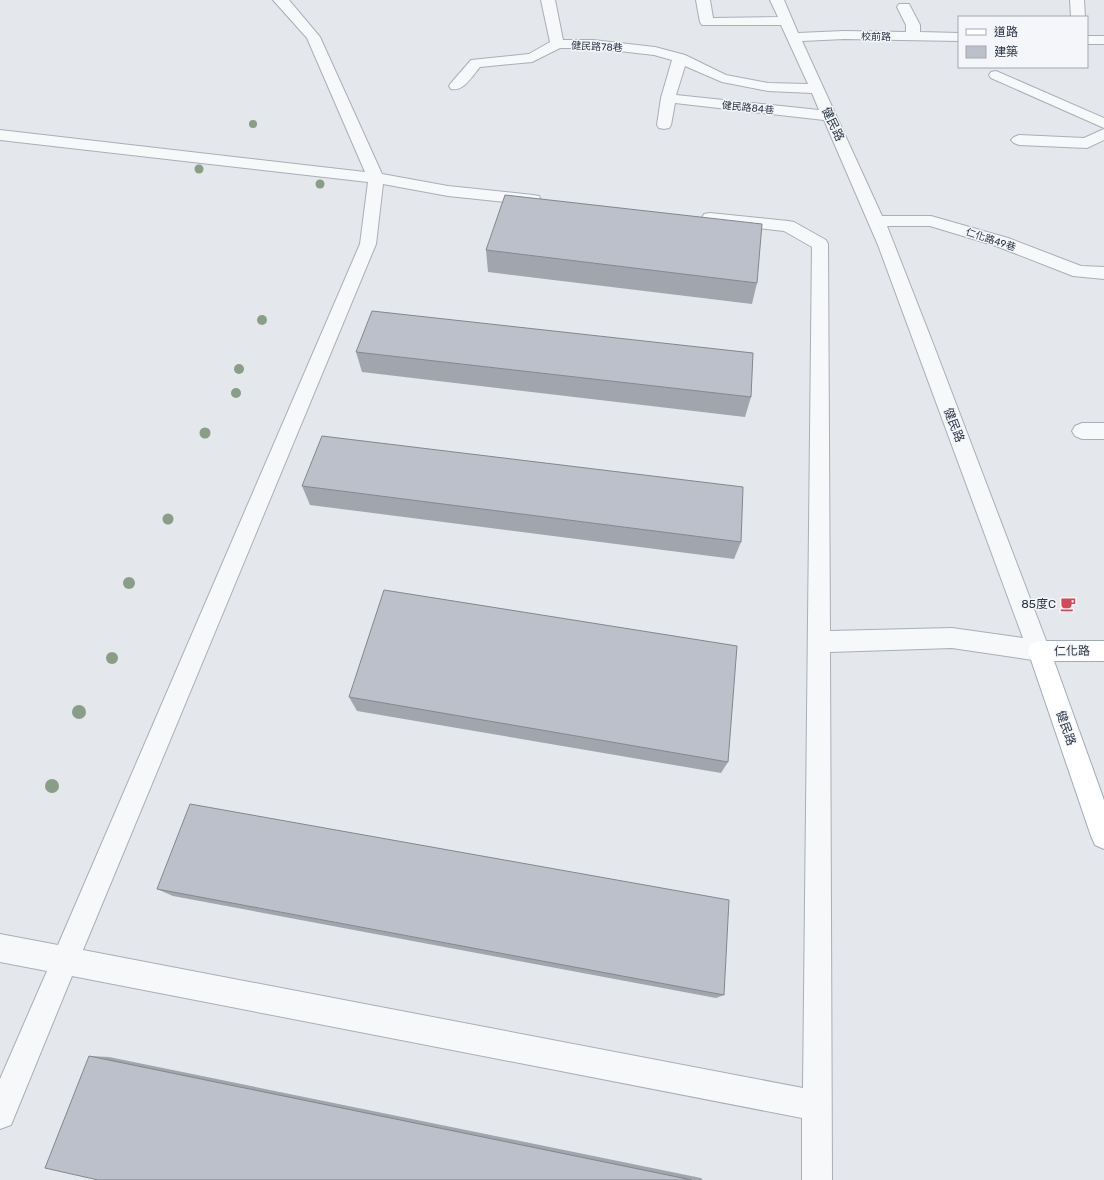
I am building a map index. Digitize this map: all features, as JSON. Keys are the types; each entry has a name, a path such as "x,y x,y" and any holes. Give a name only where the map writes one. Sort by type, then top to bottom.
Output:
{"main road":[{"name":"仁化路","path":"1039,651 1104,651"},
{"name":"健民路","path":"1039,651 1104,836"}],"street":[{"path":"0,1114 368,244 376,178 313,37 282,0 280,0"},
{"path":"548,0 557,44"},
{"path":"703,0 707,22 789,29"},
{"name":"健民路","path":"777,0 816,89 851,163 885,243 1039,651"},
{"path":"1077,0 1078,16"},
{"path":"904,7 912,25 913,36"},
{"name":"校前路","path":"789,29 844,35 958,38"},
{"path":"1088,40 1104,40"},
{"name":"健民路78巷","path":"456,86 476,62 532,58 557,44 594,44 655,51 680,58 722,78 768,87 816,89"},
{"path":"664,125 668,98 680,58"},
{"path":"996,75 1104,124"},
{"name":"健民路84巷","path":"668,98 829,116"},
{"path":"1020,140 1087,143 1104,134"},
{"path":"0,135 376,178 448,191 551,202"},
{"path":"693,216 788,226 820,244 820,642 816,1180"},
{"name":"仁化路49巷","path":"875,221 931,221 1002,242 1080,272 1104,273"},
{"path":"1082,431 1104,430"},
{"path":"820,642 952,638 1039,651"},
{"path":"0,948 817,1106"}],"building":[{"path":"505,195 762,224 757,283 486,250"},
{"path":"372,311 753,353 751,397 356,352"},
{"path":"322,436 743,487 741,542 302,486"},
{"path":"384,590 737,646 728,762 349,697"},
{"path":"190,804 729,900 724,995 157,889"},
{"path":"89,1056 692,1180 98,1180 45,1168"}],"place":[{"name":"85度C","path":"1068,604"}]}
